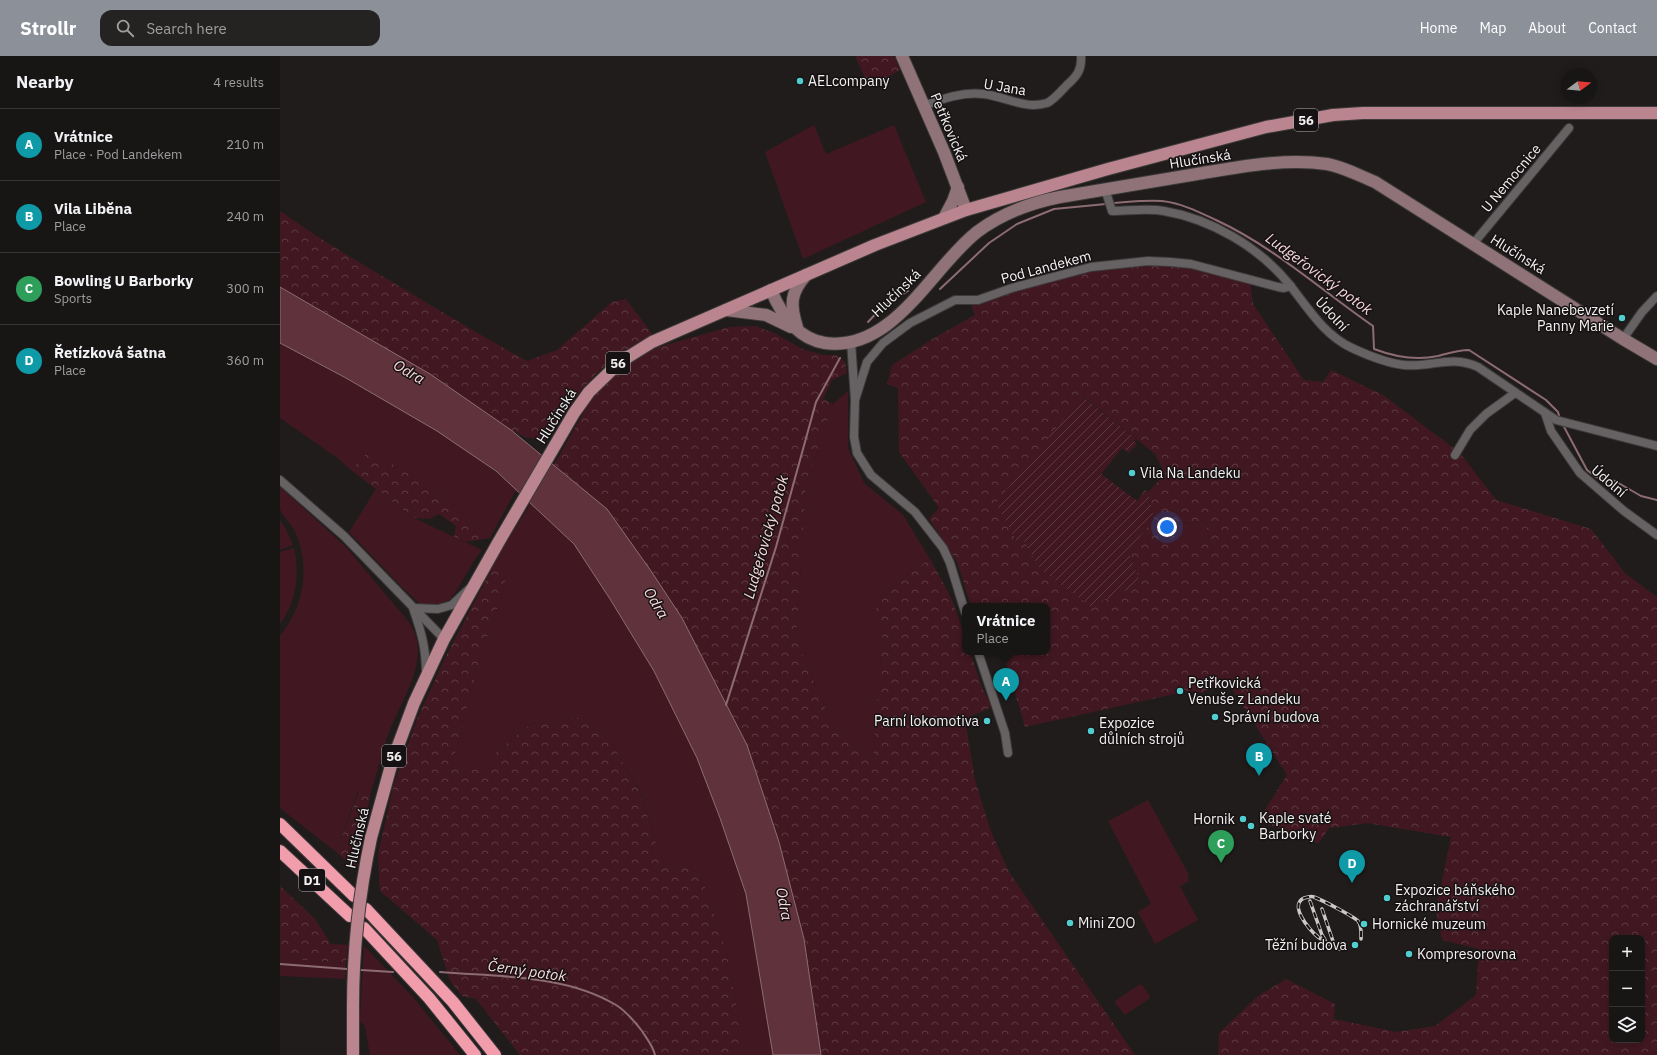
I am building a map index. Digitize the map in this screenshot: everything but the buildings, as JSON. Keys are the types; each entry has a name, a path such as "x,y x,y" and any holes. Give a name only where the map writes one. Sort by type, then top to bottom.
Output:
{"highway":[{"name":"D1","path":"280,824 354,896"},
{"name":"D1","path":"280,831 318,862"},
{"name":"D1","path":"280,851 347,913 310,886 280,858"},
{"path":"366,909 453,1002 495,1055"},
{"path":"364,928 429,998 475,1055"}],"main road":[{"name":"56","path":"944,218 966,210 1093,173 1221,139 1281,124 1333,115 1371,113 1657,113"},
{"name":"Hlučínská","path":"353,1055 353,973 356,929 362,882 371,838 397,748 426,676 444,639 561,435 589,392 603,376 620,362 652,342 874,245 944,218"}],"street":[{"name":"Petřkovická","path":"902,56 958,187 966,210"},
{"name":"U Jana","path":"924,106 957,95 984,94 1027,105 1047,102 1076,76 1081,64 1081,56"},
{"name":"U Nemocnice","path":"1473,244 1569,128"},
{"name":"Hlučínská","path":"771,290 782,312 798,330 806,336 822,342 835,344 852,342 875,332 891,321 918,296 968,240 995,220 1018,209 1045,200 1108,199 1272,163 1307,162 1328,164 1375,182 1657,359"},
{"path":"944,218 953,201 958,187"},
{"name":"Údolní","path":"1108,199 1112,211 1164,211 1222,230 1236,237 1279,273 1334,339 1354,349 1403,365 1457,361 1468,362 1556,420 1657,446"},
{"name":"Pod Landekem","path":"855,400 867,362 883,343 910,324 955,300 978,300 1012,288 1091,267 1148,261 1191,264 1278,287 1284,288 1290,286"},
{"path":"798,330 793,313 793,297 797,287 806,275"},
{"path":"1623,339 1642,312 1657,296"},
{"path":"726,310 770,316 798,330"},
{"name":"Pod Landekem","path":"852,342 855,400 854,437 857,453 871,475 915,512 943,548 950,563 962,603"},
{"path":"1455,455 1470,430 1486,414 1515,393"},
{"name":"Údolní","path":"1545,414 1552,431 1580,473 1624,511 1657,535"},
{"path":"280,480 344,536 444,639"},
{"path":"413,608 438,609 452,605 476,583"},
{"path":"413,608 423,636 426,676"},
{"path":"979,655 1005,733 1008,753"}],"green space":[{"path":"855,56 894,56 900,70 886,78 866,80"},
{"path":"814,125 826,154 894,125 926,202 803,259 765,152"},
{"path":"280,211 360,263 527,361 557,350 612,302 626,299 653,335 616,358 597,373 576,397 544,441 526,437 511,430 430,374 280,287"},
{"path":"1150,264 1192,267 1250,282 1253,304 1304,380 1323,382 1331,370 1383,395 1460,453 1496,500 1591,529 1625,573 1657,597 1657,1055 1218,1055 1219,1033 1258,996 1286,979 1335,1004 1334,1019 1396,1032 1435,1026 1476,995 1479,949 1442,940 1436,910 1451,837 1367,823 1329,828 1319,843 1267,824 1261,816 1287,775 1227,681 1201,693 1188,691 1025,727 1004,655 1050,655 1050,603 970,603 957,562 929,519 939,508 899,452 898,388 887,384 892,365 939,335 975,315 970,302 1092,269","holes":["1083,396 1155,454 1165,474 1148,492 1154,519 1128,551 1141,583 1040,569 1023,539 1017,542","1206,521 1209,541 1176,545 1173,525"]},
{"path":"756,326 776,334 802,349 823,355 836,355 845,362 847,373 832,380 823,399 833,404 806,484 796,640 834,728 873,762 883,625 876,608 895,584 930,559 954,604 962,628 962,655 971,655 983,690 992,707 965,719 975,780 990,829 1009,872 1135,1055 821,1055 804,939 779,842 747,745 682,618 651,571 607,509 554,465 592,398 620,370 655,348 729,327"},
{"path":"280,343 358,385 448,438 490,467 516,490 490,538 439,492 369,451 351,470 336,457 280,418"},
{"path":"848,391 848,448 864,483 903,515 930,559 895,584 876,608 883,625 873,762 834,728 796,640 806,484 833,404"},
{"path":"1082,396 1136,439 1134,441 1137,444 1129,453 1122,448 1101,474 1137,501 1145,490 1148,492 1154,519 1128,551 1141,584 1090,606 1040,569 1023,539 1017,542 996,503"},
{"path":"368,452 372,452 439,492 490,538 466,542 454,537 456,526 439,514 429,519 414,518 351,470"},
{"path":"280,487 346,547 408,621 415,634 418,648 417,663 413,677 389,732 371,791 358,791 336,852 280,808 280,636 288,625 300,600 304,573 300,545 292,526 280,509"},
{"path":"376,489 414,518 482,550 449,600 436,605 423,605 419,603 349,532"},
{"path":"531,503 574,544 610,599 654,671 697,758 720,818 746,894 773,1055 740,1055 740,1024 726,950 697,863 663,865 639,789 612,744 583,717 531,724 497,751 489,771 451,769 482,651 506,584 497,557"},
{"path":"280,520 293,545 280,550"},
{"path":"1206,521 1209,541 1176,546 1173,525"},
{"path":"294,548 297,568 295,588 290,607 280,624 280,552"},
{"path":"498,557 506,584 482,651 451,769 489,770 497,751 531,724 583,717 612,744 639,790 663,865 697,863 726,950 740,1024 740,1055 520,1055 476,999 462,996 450,981 437,940 380,891 378,854 394,784 417,719 445,658"},
{"path":"359,791 371,791 356,869 336,852"},
{"path":"1148,800 1189,875 1188,882 1180,886 1198,920 1155,944 1138,912 1151,904 1108,821"},
{"path":"280,886 315,919 331,944 348,945 346,963 301,960 280,955"},
{"path":"364,946 412,996 460,1055 370,1055 365,1026 360,1021"},
{"path":"280,955 301,960 346,963 345,979 280,976"},
{"path":"1140,984 1150,996 1149,999 1125,1015 1115,1001"}],"water":[{"name":"Odra","path":"280,287 430,374 511,430 607,509 651,571 682,618 747,745 779,842 804,939 821,1055 773,1055 746,894 720,818 697,758 654,671 574,544 496,471 437,431 346,378 280,343"}],"waterway":[{"name":"Ludgeřovický potok","path":"1113,203 1150,201 1169,202 1190,208 1216,220 1258,243 1373,326 1374,349 1397,356 1413,358 1438,356 1457,351 1469,350 1546,400 1558,412 1560,419"},
{"name":"Ludgeřovický potok","path":"940,289 989,243 1017,224 1054,209 1106,204"},
{"name":"Ludgeřovický potok","path":"868,322 883,306 908,291"},
{"name":"Ludgeřovický potok","path":"726,705 776,547 816,402 840,358"},
{"name":"Ludgeřovický potok","path":"1562,423 1587,470 1596,477 1615,481 1641,496 1657,500"},
{"name":"Černý potok","path":"280,964 347,969"},
{"name":"Černý potok","path":"361,970 393,972"},
{"name":"Černý potok","path":"440,972 507,976 553,982 575,987 596,995 616,1005 630,1017 648,1040 655,1055"}],"railway":[{"path":"1340,949 1321,939 1309,928 1299,910 1301,900 1313,896 1355,919 1360,925 1361,939"},
{"path":"1310,901 1325,940"},
{"path":"1322,909 1335,947"}],"place":[{"name":"AELcompany","path":"800,81"},
{"name":"Kaple Nanebevzetí Panny Marie","path":"1622,318"},
{"name":"Vila Na Landeku","path":"1132,473"},
{"name":"Petřkovická Venuše z Landeku","path":"1180,691"},
{"name":"Vrátnice","path":"1006,701"},
{"name":"Správní budova","path":"1215,717"},
{"name":"Parní lokomotiva","path":"987,721"},
{"name":"Expozice důlních strojů","path":"1091,731"},
{"name":"Vila Liběna","path":"1259,776"},
{"name":"Hornik","path":"1243,819"},
{"name":"Kaple svaté Barborky","path":"1251,826"},
{"name":"Bowling U Barborky","path":"1221,863"},
{"name":"Řetízková šatna","path":"1352,883"},
{"name":"Expozice báňského záchranářství","path":"1387,898"},
{"name":"Mini ZOO","path":"1070,923"},
{"name":"Hornické muzeum","path":"1364,924"},
{"name":"Těžní budova","path":"1355,945"},
{"name":"Kompresorovna","path":"1409,954"}]}
